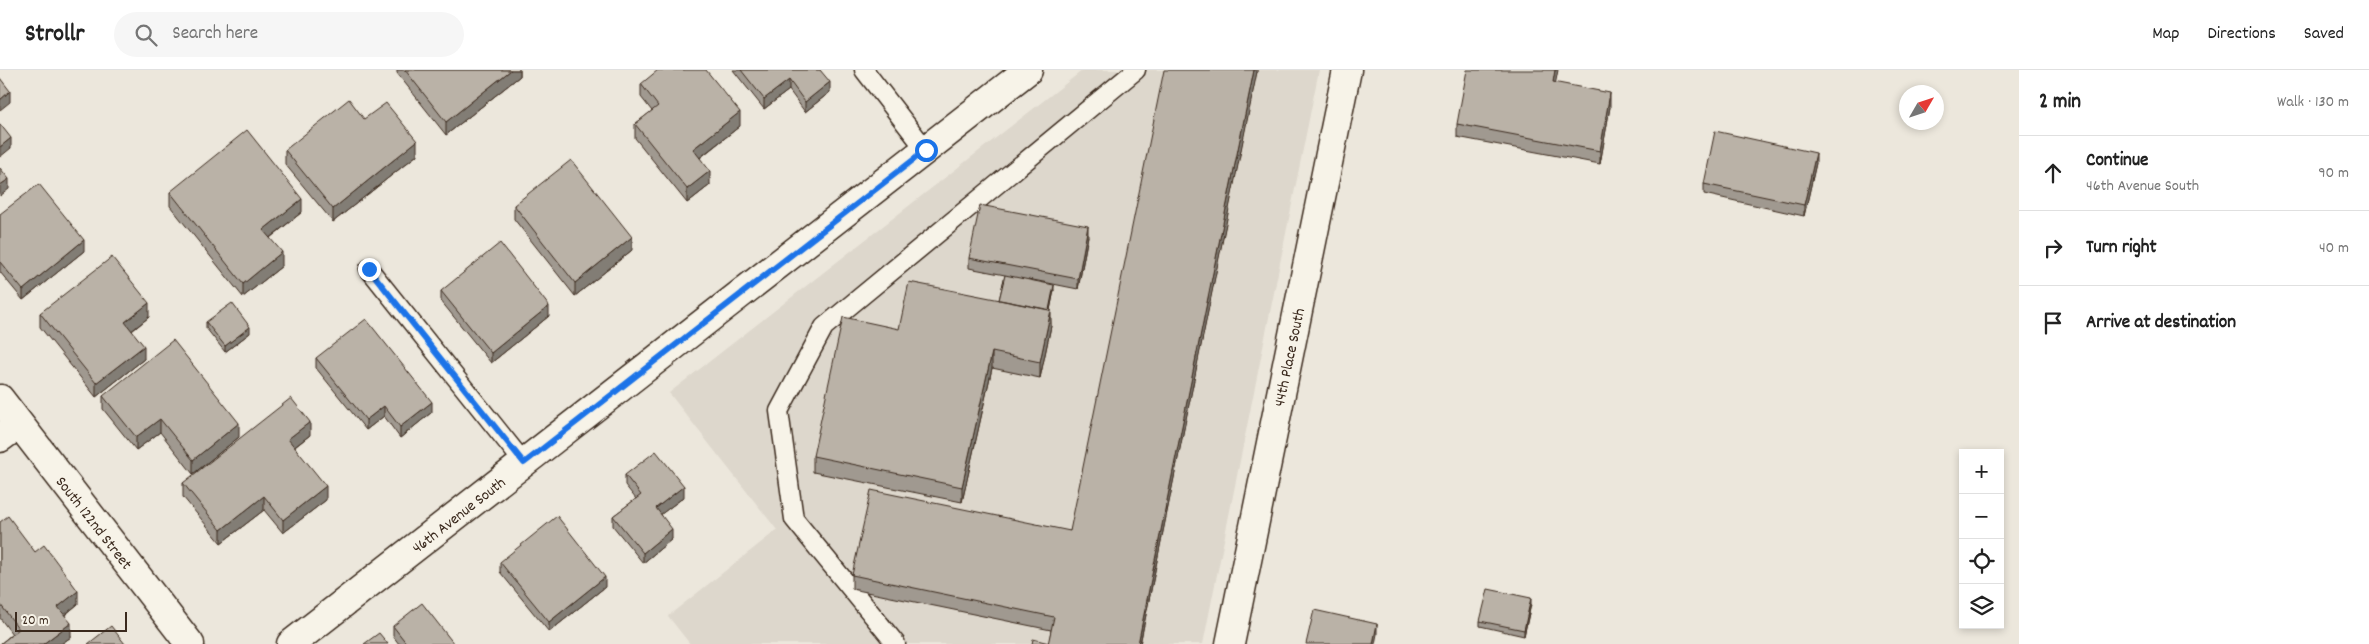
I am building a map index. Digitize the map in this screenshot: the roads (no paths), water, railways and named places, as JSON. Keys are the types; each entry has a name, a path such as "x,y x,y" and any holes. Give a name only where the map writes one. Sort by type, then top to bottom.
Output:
{"street":[{"name":"46th Avenue South","path":"291,644 1028,70"},
{"name":"44th Place South","path":"1230,644 1347,70"},
{"name":"South 122nd Street","path":"0,399 9,431 190,644"}],"lane":[{"path":"864,70 926,150"},
{"path":"896,644 794,519 779,410 824,327 1136,70"},
{"path":"369,269 524,463"}]}
